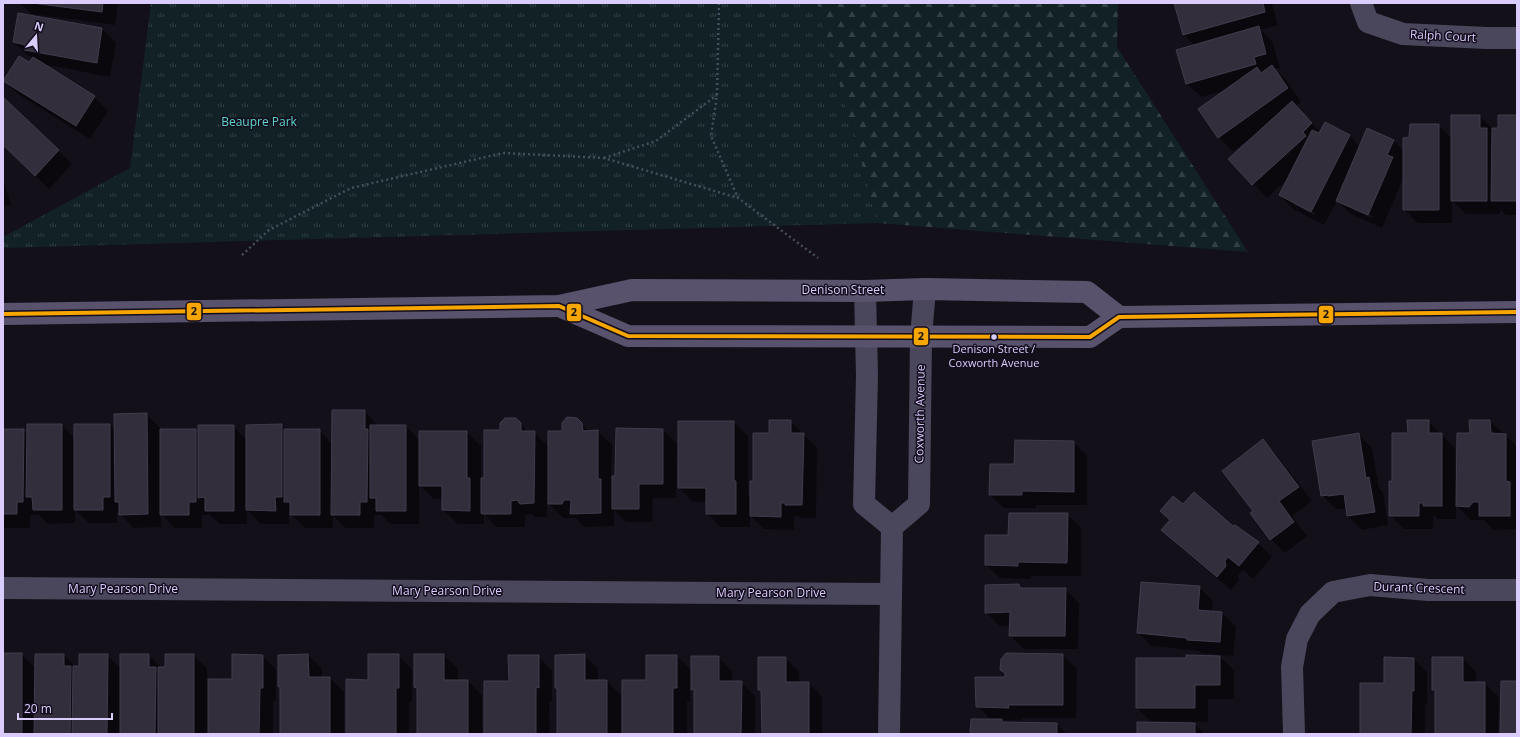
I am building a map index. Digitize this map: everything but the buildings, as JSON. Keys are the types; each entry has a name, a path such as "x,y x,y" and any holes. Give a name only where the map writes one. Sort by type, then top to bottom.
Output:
{"street":[{"name":"Ralph Court","path":"1361,3 1368,22 1403,34 1517,38"},
{"name":"Denison Street","path":"3,314 559,306 632,290 865,291 925,289 1087,292 1118,317 1090,337 628,336 559,306"},
{"name":"Coxworth Avenue","path":"892,527 919,504 921,337 925,289"},
{"path":"865,291 867,375 864,504 892,527 889,734"},
{"path":"1118,317 1517,312"},
{"name":"Durant Crescent","path":"1294,734 1292,667 1297,639 1310,614 1333,592 1370,585 1428,590 1517,590"},
{"name":"Mary Pearson Drive","path":"3,588 891,594"}],"path":[{"path":"719,3 717,95 711,136 738,198"},
{"path":"604,158 656,141 717,95"},
{"path":"242,255 269,230 351,188 503,153 604,158 738,198 818,258"}],"green space":[{"name":"Beaupre Park","path":"151,3 817,3 878,223 3,248 3,237 130,168"},
{"path":"817,3 1118,3 1117,47 1248,252 878,223"}],"transit line":[{"name":"2","path":"3,314 559,306 628,336 1090,337 1119,317 1517,312"}],"place":[{"name":"Denison Street / Coxworth Avenue","path":"994,337"}]}
